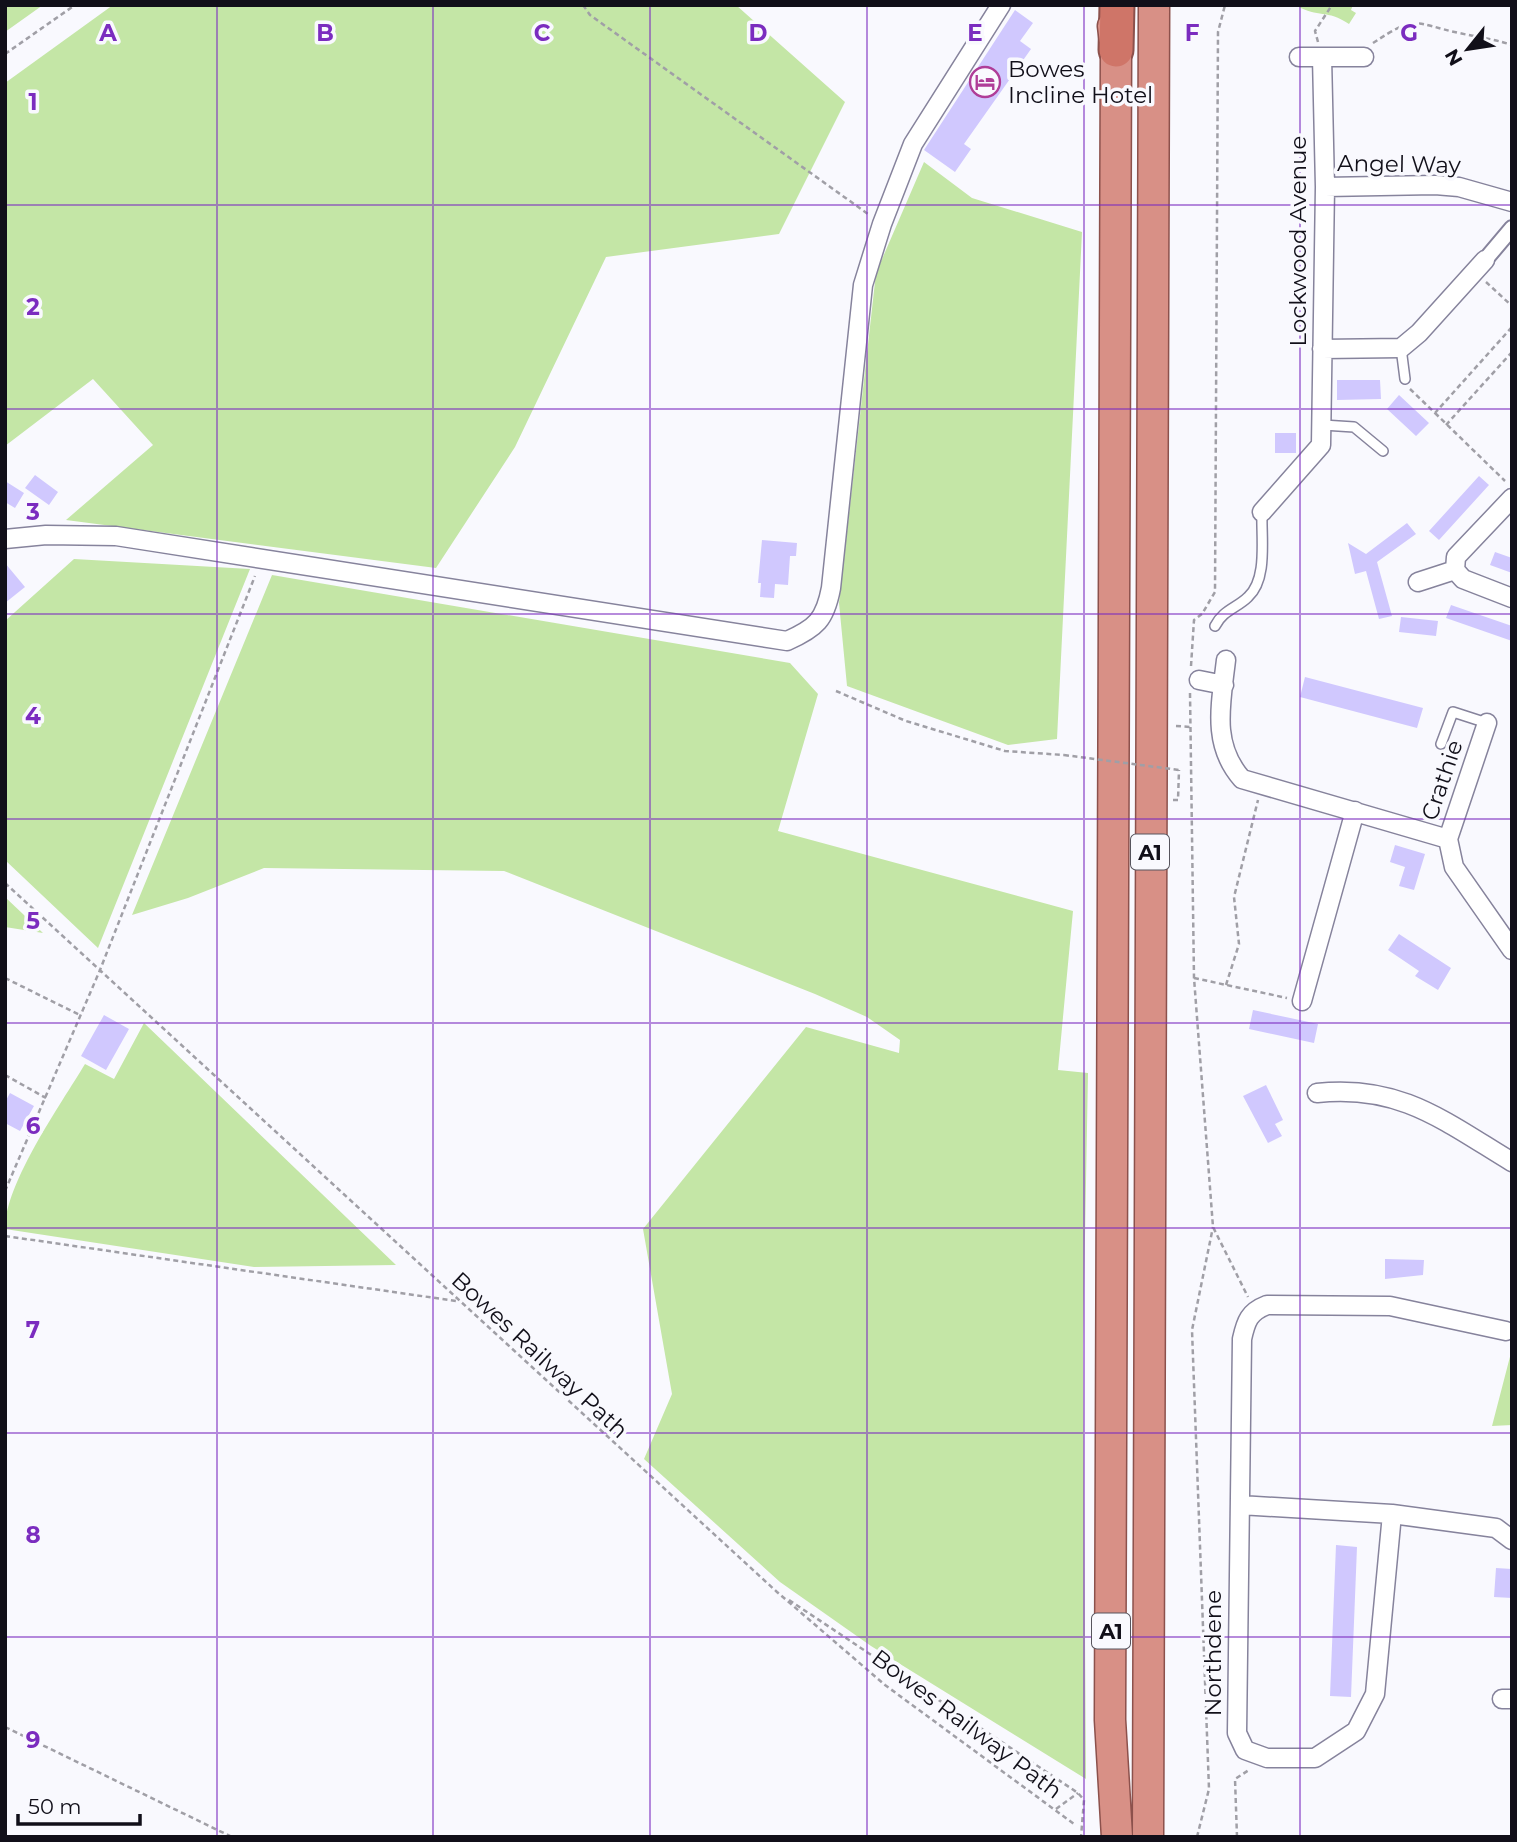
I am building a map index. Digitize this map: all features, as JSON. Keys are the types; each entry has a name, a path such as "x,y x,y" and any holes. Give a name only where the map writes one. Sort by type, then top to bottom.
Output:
{"highway":[{"name":"A1","path":"1111,5 1116,50 1110,1720 1116,1837"},
{"path":"1116,50 1117,5"},
{"name":"A1","path":"1148,1837 1146,1699 1154,5"},
{"name":"A1","path":"1146,1699 1165,1837"},
{"name":"A1","path":"1100,1837 1110,1720"}],"street":[{"path":"5,539 46,535 116,536 787,641 813,630 827,608 831,588 863,285 882,224 913,145 1001,5"},
{"path":"1299,57 1364,57"},
{"name":"Lockwood Avenue","path":"1262,512 1321,445 1325,187 1322,57"},
{"name":"Angel Way","path":"1325,187 1435,185 1459,187 1512,202"},
{"path":"1322,349 1401,348 1419,333 1512,228"},
{"path":"1455,570 1457,557 1512,498"},
{"path":"1419,582 1455,570"},
{"path":"1455,570 1463,579 1512,598"},
{"name":"Crathie","path":"1226,660 1220,741 1228,763 1242,779 1448,839 1487,723"},
{"path":"1193,682 1224,685"},
{"path":"1303,1001 1354,811"},
{"path":"1448,839 1454,867 1506,933 1512,950"},
{"path":"1317,1093 1376,1092 1424,1108 1512,1162"},
{"path":"1254,1310 1267,1305 1390,1306 1506,1331"},
{"name":"Northdene","path":"1254,1310 1247,1320 1242,1339 1237,1733 1245,1750 1267,1758"},
{"path":"1240,1505 1392,1514 1496,1528 1512,1539"},
{"path":"1267,1758 1315,1758 1356,1731 1375,1695 1392,1514"}],"lane":[{"path":"1401,348 1405,379"},
{"path":"1323,425 1354,427 1383,451"},
{"path":"1215,626 1220,617 1247,599 1260,584 1262,512"},
{"path":"1441,744 1452,712 1487,723"}],"path":[{"path":"5,54 75,5"},
{"path":"583,5 590,15 882,224"},
{"path":"1198,1837 1209,1788 1192,1330 1213,1227 1195,978 1191,727 1194,620 1202,614 1215,592 1218,32 1225,5"},
{"path":"1322,57 1315,31 1332,5"},
{"path":"1364,57 1369,46 1392,31 1414,22 1430,23 1459,33 1484,36 1512,44"},
{"path":"1479,265 1512,306"},
{"path":"1435,413 1512,327"},
{"path":"1446,425 1512,352"},
{"path":"1405,379 1412,393 1512,488"},
{"path":"5,1191 100,970 262,557"},
{"path":"835,691 906,721 1005,751 1064,755 1179,770"},
{"path":"1174,726 1191,727"},
{"path":"1226,985 1239,944 1234,897 1263,783"},
{"name":"Bowes Railway Path","path":"5,883 777,1592 886,1685 1074,1824"},
{"path":"5,978 80,1015"},
{"path":"1195,978 1303,1001"},
{"path":"5,1075 46,1098"},
{"path":"1213,1227 1254,1310"},
{"path":"5,1236 459,1302"},
{"path":"777,1592 1078,1793 1084,1800 1081,1837"},
{"path":"5,1727 232,1837"},
{"path":"1237,1837 1235,1779 1267,1758"},
{"path":"1055,1811 1060,1804 1078,1793"}],"green space":[{"path":"5,5 43,5 5,32"},
{"path":"113,5 736,5 845,102 779,234 606,257 515,447 436,568 66,520 153,445 93,379 5,446 5,83"},
{"path":"1353,5 1351,10 1356,13 1349,24 1341,19 1297,6"},
{"path":"924,162 972,198 1082,232 1057,739 1008,745 847,686 839,603 876,273"},
{"path":"74,559 250,569 98,948 5,860 5,621"},
{"path":"272,575 790,663 818,694 778,831 1073,911 1058,1070 1088,1073 1083,1346 1086,1779 871,1646 780,1582 644,1459 672,1394 643,1229 806,1027 899,1053 900,1040 867,1017 815,994 504,871 264,868 188,898 132,915"},
{"path":"5,897 43,933 5,927"},
{"path":"144,1023 396,1265 254,1267 5,1229 7,1210 24,1167 85,1064 114,1079"},
{"path":"1512,1349 1512,1425 1492,1426"}],"building":[{"name":"Bowes Incline Hotel","path":"1015,10 1033,23 1020,41 1031,49 964,144 971,149 955,172 924,150"},
{"path":"1337,380 1380,380 1381,399 1337,400"},
{"path":"1399,395 1429,423 1416,436 1387,409"},
{"path":"1275,433 1296,433 1296,453 1275,453"},
{"path":"35,475 58,492 49,505 25,488"},
{"path":"1479,476 1489,485 1439,540 1429,531"},
{"path":"5,481 24,493 15,508 5,502"},
{"path":"1407,523 1416,534 1377,562 1392,616 1379,619 1366,571 1355,574 1348,543 1366,554"},
{"path":"762,540 797,543 796,556 790,556 788,585 775,584 774,598 760,597 761,583 758,583"},
{"path":"1495,552 1512,558 1512,573 1490,565"},
{"path":"5,563 25,587 5,603"},
{"path":"1451,605 1512,626 1512,641 1446,618"},
{"path":"1401,617 1438,621 1436,636 1399,632"},
{"path":"1305,677 1423,708 1417,728 1300,697"},
{"path":"1395,845 1425,854 1414,890 1399,886 1405,867 1390,862"},
{"path":"1399,934 1451,968 1438,990 1415,976 1419,971 1388,950"},
{"path":"1253,1010 1318,1024 1314,1043 1249,1029"},
{"path":"104,1015 129,1029 106,1070 81,1056"},
{"path":"1266,1085 1283,1120 1275,1124 1282,1136 1268,1143 1243,1096"},
{"path":"10,1093 34,1106 20,1131 5,1123 5,1102"},
{"path":"1385,1259 1424,1260 1423,1275 1385,1279"},
{"path":"1336,1545 1357,1547 1351,1697 1330,1696"},
{"path":"1496,1568 1512,1569 1512,1598 1494,1597"}],"place":[{"name":"Bowes Incline Hotel","path":"985,82"}]}
